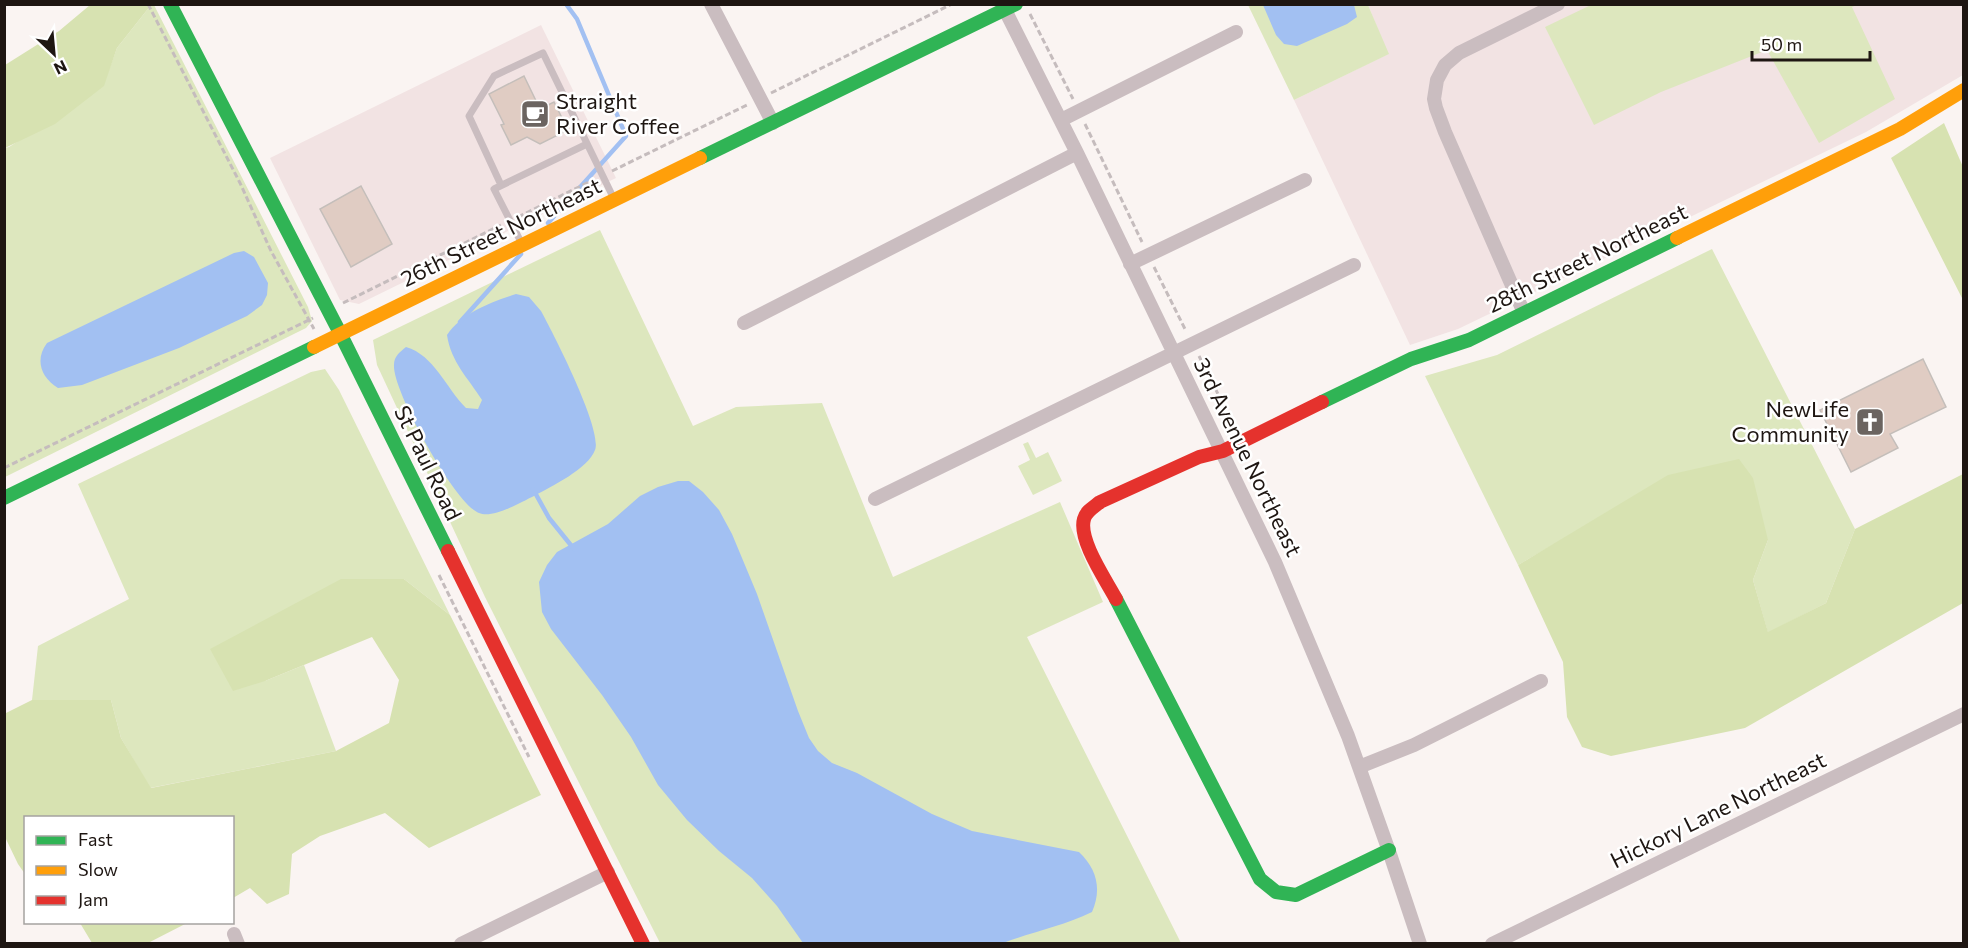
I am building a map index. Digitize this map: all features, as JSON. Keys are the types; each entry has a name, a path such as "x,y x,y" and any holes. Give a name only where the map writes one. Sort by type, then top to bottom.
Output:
{"street":[{"name":"St Paul Road","path":"171,4 340,333 643,944"},
{"path":"711,4 773,123"},
{"path":"1524,313 1445,132 1436,108 1434,92 1445,65 1459,52 1558,4"},
{"name":"3rd Avenue Northeast","path":"1008,6 1275,562 1359,767 1420,944"},
{"name":"26th Street Northeast","path":"4,498 1008,6"},
{"path":"1061,120 1236,32"},
{"name":"28th Street Northeast","path":"1389,850 1296,895 1281,895 1268,889 1260,879 1086,542 1082,521 1087,511 1100,502 1199,457 1223,451 1411,359 1469,340 1900,129 1964,90"},
{"path":"744,323 1077,153"},
{"path":"1130,264 1305,180"},
{"path":"875,499 1354,265"},
{"path":"1359,767 1414,745 1541,681"},
{"name":"Hickory Lane Northeast","path":"1492,944 1964,714"},
{"path":"461,944 608,872"}],"lane":[{"path":"501,185 470,116 494,76 543,53 614,200"},
{"path":"522,245 494,189 588,144"}],"path":[{"path":"148,4 309,320"},
{"path":"4,468 952,4"},
{"path":"1025,4 1242,442"}],"shaded area":[{"path":"1368,5 1963,5 1963,75 1866,132 1458,329 1410,345 1294,100 1388,54"},
{"path":"541,25 616,178 359,304 340,300 270,158"}],"green space":[{"path":"1593,4 1857,5 1852,7 1895,99 1819,143 1767,50 1661,92 1594,125 1545,27"},
{"path":"90,5 151,5 117,48 104,86 55,124 5,148 5,65 59,31"},
{"path":"151,5 154,5 308,307 312,321 306,328 5,477 5,148 103,86 117,48"},
{"path":"1248,5 1368,5 1389,54 1294,100"},
{"path":"1944,123 1963,167 1963,300 1891,158"},
{"path":"600,230 693,426 736,407 822,403 893,577 1060,502 1103,602 1027,637 1181,943 660,943 485,597 377,365 373,340"},
{"path":"1712,249 1855,529 1826,603 1768,633 1753,580 1768,540 1570,535 1518,565 1425,376 1497,355"},
{"path":"325,369 339,390 450,615 404,579 265,681 304,665 336,751 150,788 121,738 111,700 32,700 38,646 129,599 78,484 311,372"},
{"path":"1028,442 1036,458 1048,452 1062,481 1033,495 1018,466 1030,460 1023,444"},
{"path":"1739,459 1753,478 1768,540 1753,580 1768,632 1826,603 1855,529 1963,474 1963,603 1745,728 1611,756 1582,747 1567,717 1563,662 1518,565 1668,475"},
{"path":"341,579 404,579 450,615 541,795 429,848 385,813 320,836 292,854 289,894 267,904 250,888 234,897 234,816 24,816 24,873 5,837 4,714 32,700 111,700 121,738 151,788 336,751 389,723 399,680 372,637 265,681 233,691 210,649"},
{"path":"81,924 185,924 148,943 92,943"}],"water":[{"path":"1263,5 1354,5 1357,17 1347,24 1297,46 1284,44 1276,35"},
{"path":"244,251 254,257 268,283 267,295 262,305 247,316 179,348 82,385 58,388 43,373 40,361 47,343 234,253"},
{"path":"516,294 529,297 541,311 556,339 585,403 592,423 595,450 585,464 559,482 507,509 485,514 479,513 468,505 441,469 403,397 396,378 394,362 398,354 406,347 416,351 432,365 466,408 478,409 482,400 456,362 447,335 469,314"},
{"path":"678,481 689,481 703,492 719,510 732,534 757,594 798,711 809,738 818,751 832,763 857,773 932,814 972,831 1079,852 1090,865 1096,880 1097,895 1092,912 1003,943 803,943 777,906 752,878 719,851 687,820 658,785 631,737 551,629 542,612 539,582 547,565 557,552 608,524 640,496"}],"building":[{"path":"524,76 540,109 554,102 568,130 540,144 527,137 511,145 501,125 504,124 489,94"},
{"path":"361,186 392,244 351,267 320,209"},
{"name":"NewLife Community","path":"1923,359 1946,407 1890,434 1898,448 1851,472 1820,410"}],"waterway":[{"path":"548,223 626,136 577,19 566,4"},
{"path":"460,322 521,254"},
{"path":"533,489 549,518 574,549"}],"traffic: fast":[{"path":"170,4 340,333 448,551"},
{"path":"700,158 1016,4"},
{"path":"1322,402 1411,359 1469,340 1677,238"},
{"path":"4,498 314,347"},
{"path":"1116,599 1260,879 1276,892 1296,895 1389,850"}],"traffic: slow":[{"path":"1677,238 1900,129 1964,90"},
{"path":"314,347 700,158"}],"traffic: jam":[{"path":"1116,599 1094,560 1085,538 1084,519 1090,509 1100,502 1199,457 1223,451 1322,402"},
{"path":"448,551 643,944"}],"place":[{"name":"Straight River Coffee","path":"535,114"},
{"name":"NewLife Community","path":"1870,422"}]}
